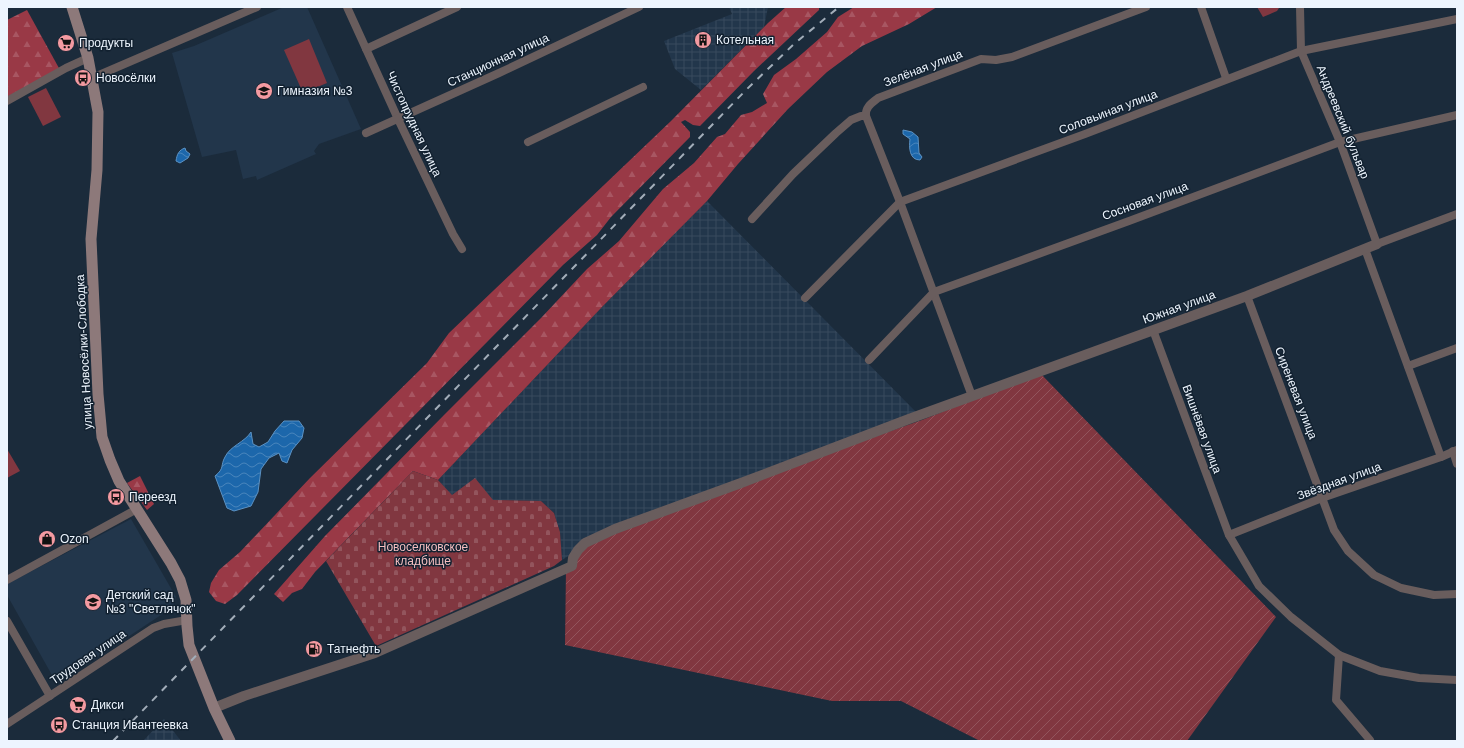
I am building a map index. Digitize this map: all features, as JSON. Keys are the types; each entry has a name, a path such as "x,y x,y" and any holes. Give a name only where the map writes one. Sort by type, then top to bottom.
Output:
{"main road":[{"name":"улица Новосёлки-Слободка","path":"72,7 88,58 98,112 97,170 91,239 98,394 102,436 119,481 172,563 180,580 186,600 189,645 214,708 230,741"}],"street":[{"path":"92,78 257,7"},
{"name":"Чистопрудная улица","path":"347,7 398,119 462,250"},
{"path":"366,49 457,7"},
{"name":"Станционная улица","path":"366,133 639,7"},
{"name":"Зелёная улица","path":"866,116 868,107 878,98 981,59 996,60 1012,57 1146,7"},
{"path":"1201,7 1226,78"},
{"name":"Андреевский бульвар","path":"1300,7 1301,51 1340,142 1377,244"},
{"name":"Соловьиная улица","path":"805,298 900,202 1085,134 1226,78 1301,51 1457,19"},
{"path":"7,101 66,68 88,58"},
{"path":"528,142 643,88"},
{"name":"Сосновая улица","path":"870,360 934,292 1340,142 1457,115"},
{"path":"752,219 793,174 836,133 851,120 861,116 866,116 900,202 972,396"},
{"name":"Южная улица","path":"214,708 244,696 375,653 572,566 573,558 585,543 615,529 741,483 909,418 1247,296 1457,214"},
{"path":"1365,249 1441,457"},
{"name":"Сиреневая улица","path":"1247,296 1334,530 1348,551 1374,575 1401,588 1434,595 1457,594"},
{"name":"Вишнёвая улица","path":"1153,330 1229,535 1259,586 1291,617 1340,656 1380,671 1419,678 1457,680"},
{"path":"1408,366 1457,348"},
{"path":"1455,451 1457,464"},
{"name":"Звёздная улица","path":"1229,535 1322,498 1455,451"},
{"path":"7,580 137,510"},
{"name":"Трудовая улица","path":"7,724 153,628 164,624 187,620"},
{"path":"7,621 50,696"},
{"path":"1340,656 1336,700 1370,740"}],"shaded area":[{"name":"Гимназия №3","path":"284,7 307,7 361,129 319,144 314,151 316,154 257,180 256,176 243,179 236,150 202,157 172,53 194,46"},
{"path":"729,7 768,7 764,27 701,90 675,69 664,41 732,14"},
{"path":"707,201 919,415 578,550 562,560 560,532 554,513 541,501 493,500 452,496 438,480 602,307"},
{"name":"Детский сад №3 \"Светлячок\"","path":"131,519 176,597 173,607 57,684 7,595 7,584"},
{"path":"164,719 181,741 143,741"}],"green space":[{"path":"786,7 819,7 819,10 754,71 700,126 693,125 685,120 681,122 690,132 690,137 611,217 597,235 563,265 237,595 225,604 216,601 209,592 211,583 219,570 240,552 310,478 427,363 449,333 671,121 768,23"},
{"path":"854,7 937,7 909,24 862,46 827,72 788,109 707,201 602,307 438,480 413,471 315,572 302,589 292,593 283,602 274,594 325,536 541,318 587,269 619,241 663,189 694,163 717,137 725,134 741,115 752,112 767,103 763,94 774,75 796,59 827,32 838,17"},
{"path":"1257,7 1279,8 1277,11 1263,17"},
{"path":"27,10 60,70 9,97 7,94 7,20"},
{"path":"309,39 327,83 303,93 284,50"},
{"path":"46,88 61,117 43,126 28,97"},
{"path":"1040,373 1276,617 1187,741 980,741 901,701 832,701 565,645 566,568 578,550 689,502 922,420"},
{"path":"7,449 20,471 7,478"},
{"name":"Новоселковское кладбище","path":"413,471 438,480 452,495 475,478 493,500 541,501 554,513 560,532 562,560 554,566 376,646 326,561"},
{"path":"140,476 154,504 147,510 127,483"}],"water":[{"path":"903,130 912,132 918,137 919,153 922,157 920,160 914,158 910,152 910,139 903,134"},
{"path":"185,148 190,154 188,158 180,163 176,161 181,150"},
{"path":"284,421 299,421 304,428 302,438 292,450 287,463 282,461 279,453 269,458 261,469 258,492 251,506 234,511 227,508 215,476 221,469 227,453 245,439 251,432 253,444 259,447 268,442"}],"railway":[{"path":"113,741 746,90 794,44 839,7"}],"place":[{"name":"Котельная","path":"703,40"},
{"name":"Продукты","path":"66,43"},
{"name":"Новосёлки","path":"83,78"},
{"name":"Гимназия №3","path":"264,91"},
{"name":"Переезд","path":"116,497"},
{"name":"Ozon","path":"47,539"},
{"name":"Детский сад №3 \"Светлячок\"","path":"93,602"},
{"name":"Татнефть","path":"314,649"},
{"name":"Дикси","path":"78,705"},
{"name":"Станция Ивантеевка","path":"59,725"}]}
